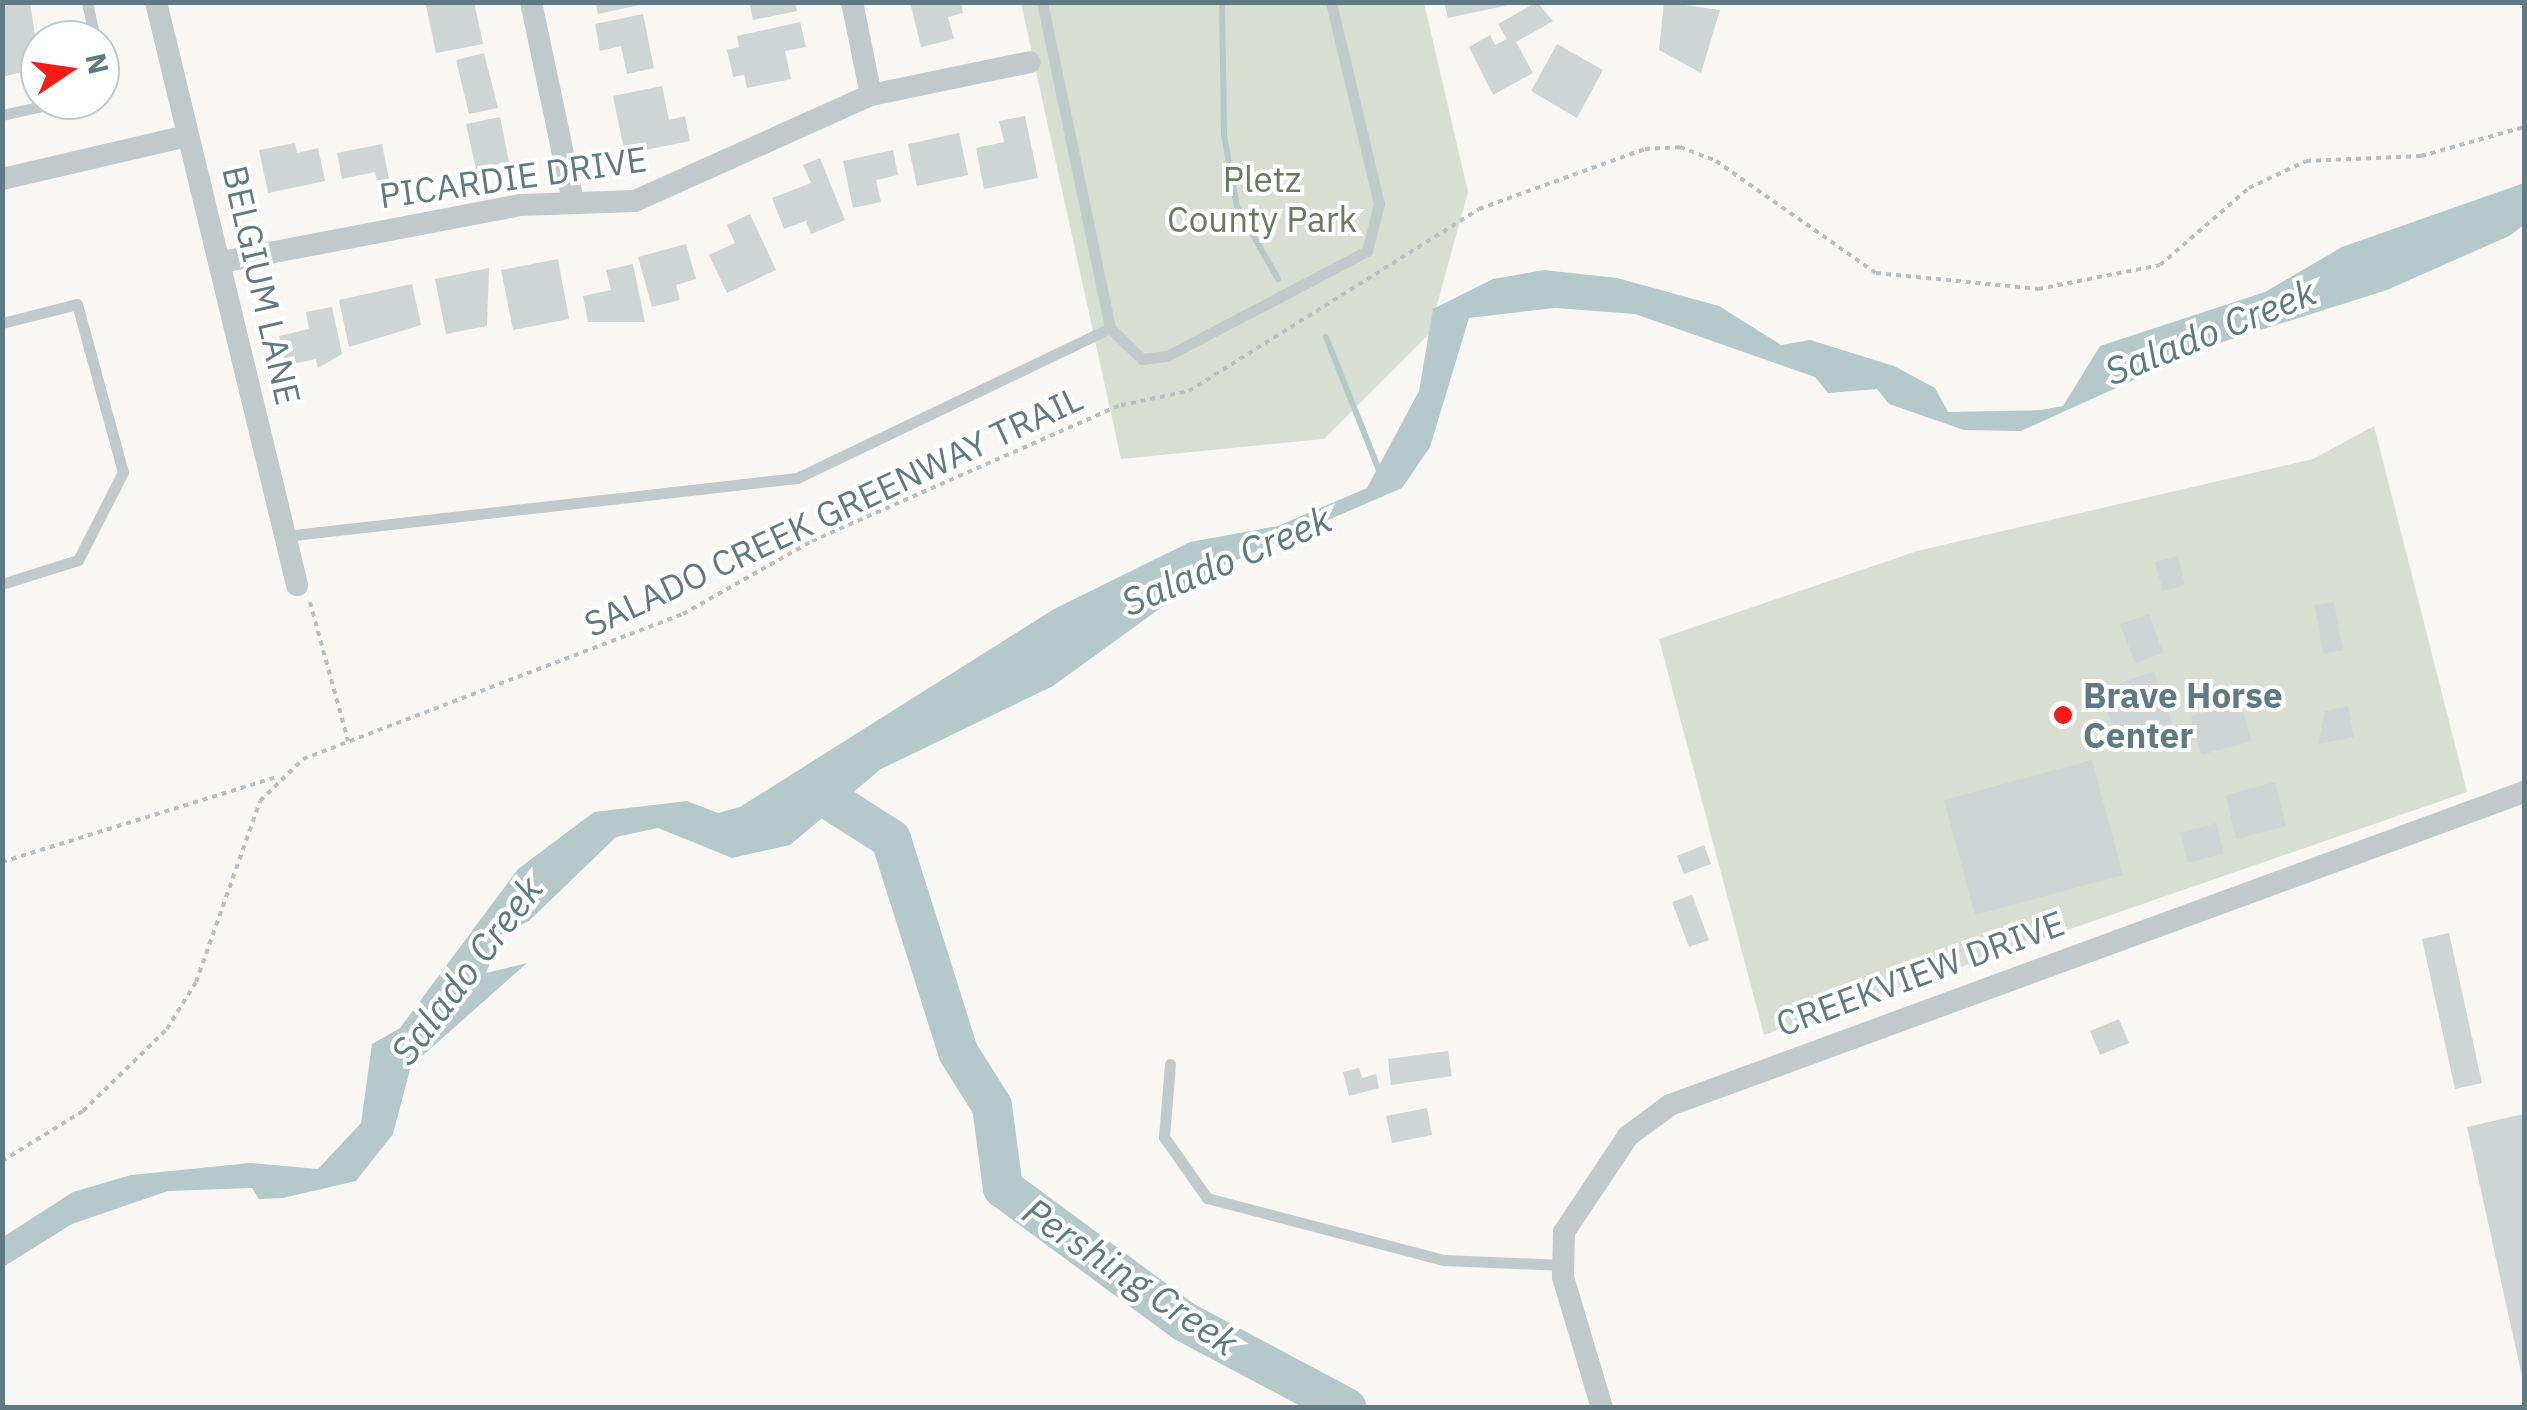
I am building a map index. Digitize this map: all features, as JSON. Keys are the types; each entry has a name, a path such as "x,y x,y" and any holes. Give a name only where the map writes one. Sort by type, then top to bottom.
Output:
{"street":[{"name":"BELGIUM LANE","path":"156,2 222,262 297,585"},
{"path":"531,2 573,201"},
{"path":"852,2 871,95"},
{"name":"PICARDIE DRIVE","path":"222,262 573,201 668,192 871,95 1030,62"},
{"path":"2,179 188,136"},
{"name":"CREEKVIEW DRIVE","path":"1602,1408 1563,1266 1564,1232 1590,1182 1670,1105 2524,792"}],"lane":[{"path":"1042,2 1110,328 1142,359 1166,356 1367,251 1379,204 1331,2"},
{"path":"2,323 77,304 123,472 78,560 2,584"},
{"path":"285,536 797,478 1110,328"},
{"path":"1170,1064 1164,1137 1207,1198 1444,1260 1563,1266"}],"path":[{"name":"SALADO CREEK GREENWAY TRAIL","path":"2,862 277,777 348,741 683,614 829,534 1121,406 1189,392 1479,209 1644,149 1680,147 1716,161 1876,272 2038,288 2160,265 2249,188 2306,161 2421,156 2524,127"},
{"path":"297,585 309,598 348,741"},
{"path":"2,1161 83,1112 167,1029 196,982 260,801 277,777"}],"green space":[{"name":"Pletz County Park","path":"1021,3 1424,3 1468,192 1429,334 1324,439 1121,459"},
{"name":"Brave Horse Center","path":"2374,426 2467,792 1764,1035 1659,639 1917,551 2313,459"}],"water":[{"name":"Salado Creek","path":"2524,183 2524,225 2509,236 2387,290 2207,347 2021,431 1964,430 1889,404 1877,389 1828,393 1815,377 1635,314 1555,308 1469,318 1430,447 1402,488 1213,570 1053,686 881,769 790,845 732,858 658,828 616,837 529,921 501,935 486,973 527,963 411,1066 393,1134 356,1181 283,1198 259,1199 252,1188 168,1191 72,1224 3,1267 3,1237 73,1192 131,1175 250,1163 318,1169 361,1123 372,1044 400,1028 518,869 594,812 687,801 718,813 740,807 1054,609 1190,542 1278,526 1367,488 1419,391 1433,309 1493,279 1544,270 1617,278 1719,306 1781,345 1810,340 1894,366 1935,388 1948,412 2041,410 2063,406 2100,346 2265,292 2342,247"}],"building":[{"path":"30,2 33,20 20,20 20,73 2,77 2,4"},
{"path":"474,2 483,44 436,53 426,5"},
{"path":"595,2 644,2 644,4 598,14"},
{"path":"749,2 795,2 797,11 753,20"},
{"path":"910,2 961,2 963,13 948,17 954,39 921,47"},
{"path":"1444,2 1513,2 1513,4 1448,18"},
{"path":"1537,2 1553,21 1516,42 1533,73 1493,95 1469,47 1490,35 1495,45 1507,39 1498,24"},
{"path":"1664,2 1720,10 1701,73 1659,50"},
{"path":"643,14 654,68 627,74 621,46 600,51 595,24"},
{"path":"800,22 806,47 785,51 791,79 747,88 744,75 733,77 727,50 739,47 737,36"},
{"path":"1557,44 1603,70 1577,118 1531,91"},
{"path":"484,53 498,108 469,114 456,60"},
{"path":"662,86 669,120 685,116 690,141 625,154 613,96"},
{"path":"1025,116 1038,178 984,189 976,148 1004,142 999,121"},
{"path":"500,117 509,162 476,169 466,124"},
{"path":"959,133 968,175 917,186 908,144"},
{"path":"295,143 297,153 318,148 325,181 268,193 259,150"},
{"path":"382,144 390,184 378,186 375,172 342,179 337,153"},
{"path":"893,150 898,175 876,180 881,202 853,208 843,161"},
{"path":"820,158 845,220 811,234 806,221 784,229 772,198 811,183 803,165"},
{"path":"750,214 776,270 727,293 709,255 735,243 727,225"},
{"path":"686,244 696,279 676,285 680,300 652,307 638,257"},
{"path":"558,259 569,319 513,330 501,270"},
{"path":"633,264 645,322 588,322 583,296 611,290 606,270"},
{"path":"489,268 487,326 446,334 435,279"},
{"path":"412,284 421,325 349,347 339,300"},
{"path":"332,307 342,354 318,368 316,359 286,365 279,336 309,329 306,312"},
{"path":"2178,556 2185,585 2163,591 2155,562"},
{"path":"2334,602 2343,650 2323,654 2315,605"},
{"path":"2149,614 2163,653 2135,663 2120,624"},
{"path":"2154,671 2174,729 2120,748 2100,690"},
{"path":"2241,703 2251,741 2201,755 2191,716"},
{"path":"2348,706 2354,737 2318,744 2325,711"},
{"path":"2092,760 2123,875 1975,915 1944,800"},
{"path":"2275,782 2286,826 2236,839 2226,795"},
{"path":"2216,823 2224,853 2188,863 2180,833"},
{"path":"1704,845 1711,864 1684,874 1677,856"},
{"path":"1692,895 1709,940 1689,947 1672,902"},
{"path":"2449,933 2482,1083 2455,1089 2422,939"},
{"path":"2119,1019 2129,1043 2100,1055 2090,1031"},
{"path":"1448,1051 1452,1076 1391,1085 1388,1059"},
{"path":"1359,1068 1362,1078 1376,1074 1379,1088 1349,1096 1343,1072"},
{"path":"1427,1108 1432,1135 1392,1143 1386,1116"},
{"path":"2524,1114 2524,1380 2523,1381 2467,1127"}],"waterway":[{"path":"1222,2 1224,135 1237,207 1278,279"},
{"path":"1326,337 1381,475"},
{"name":"Pershing Creek","path":"817,792 891,839 958,1052 992,1106 1003,1188 1185,1322 1347,1408"}],"place":[{"name":"Brave Horse Center","path":"2063,715"}]}
